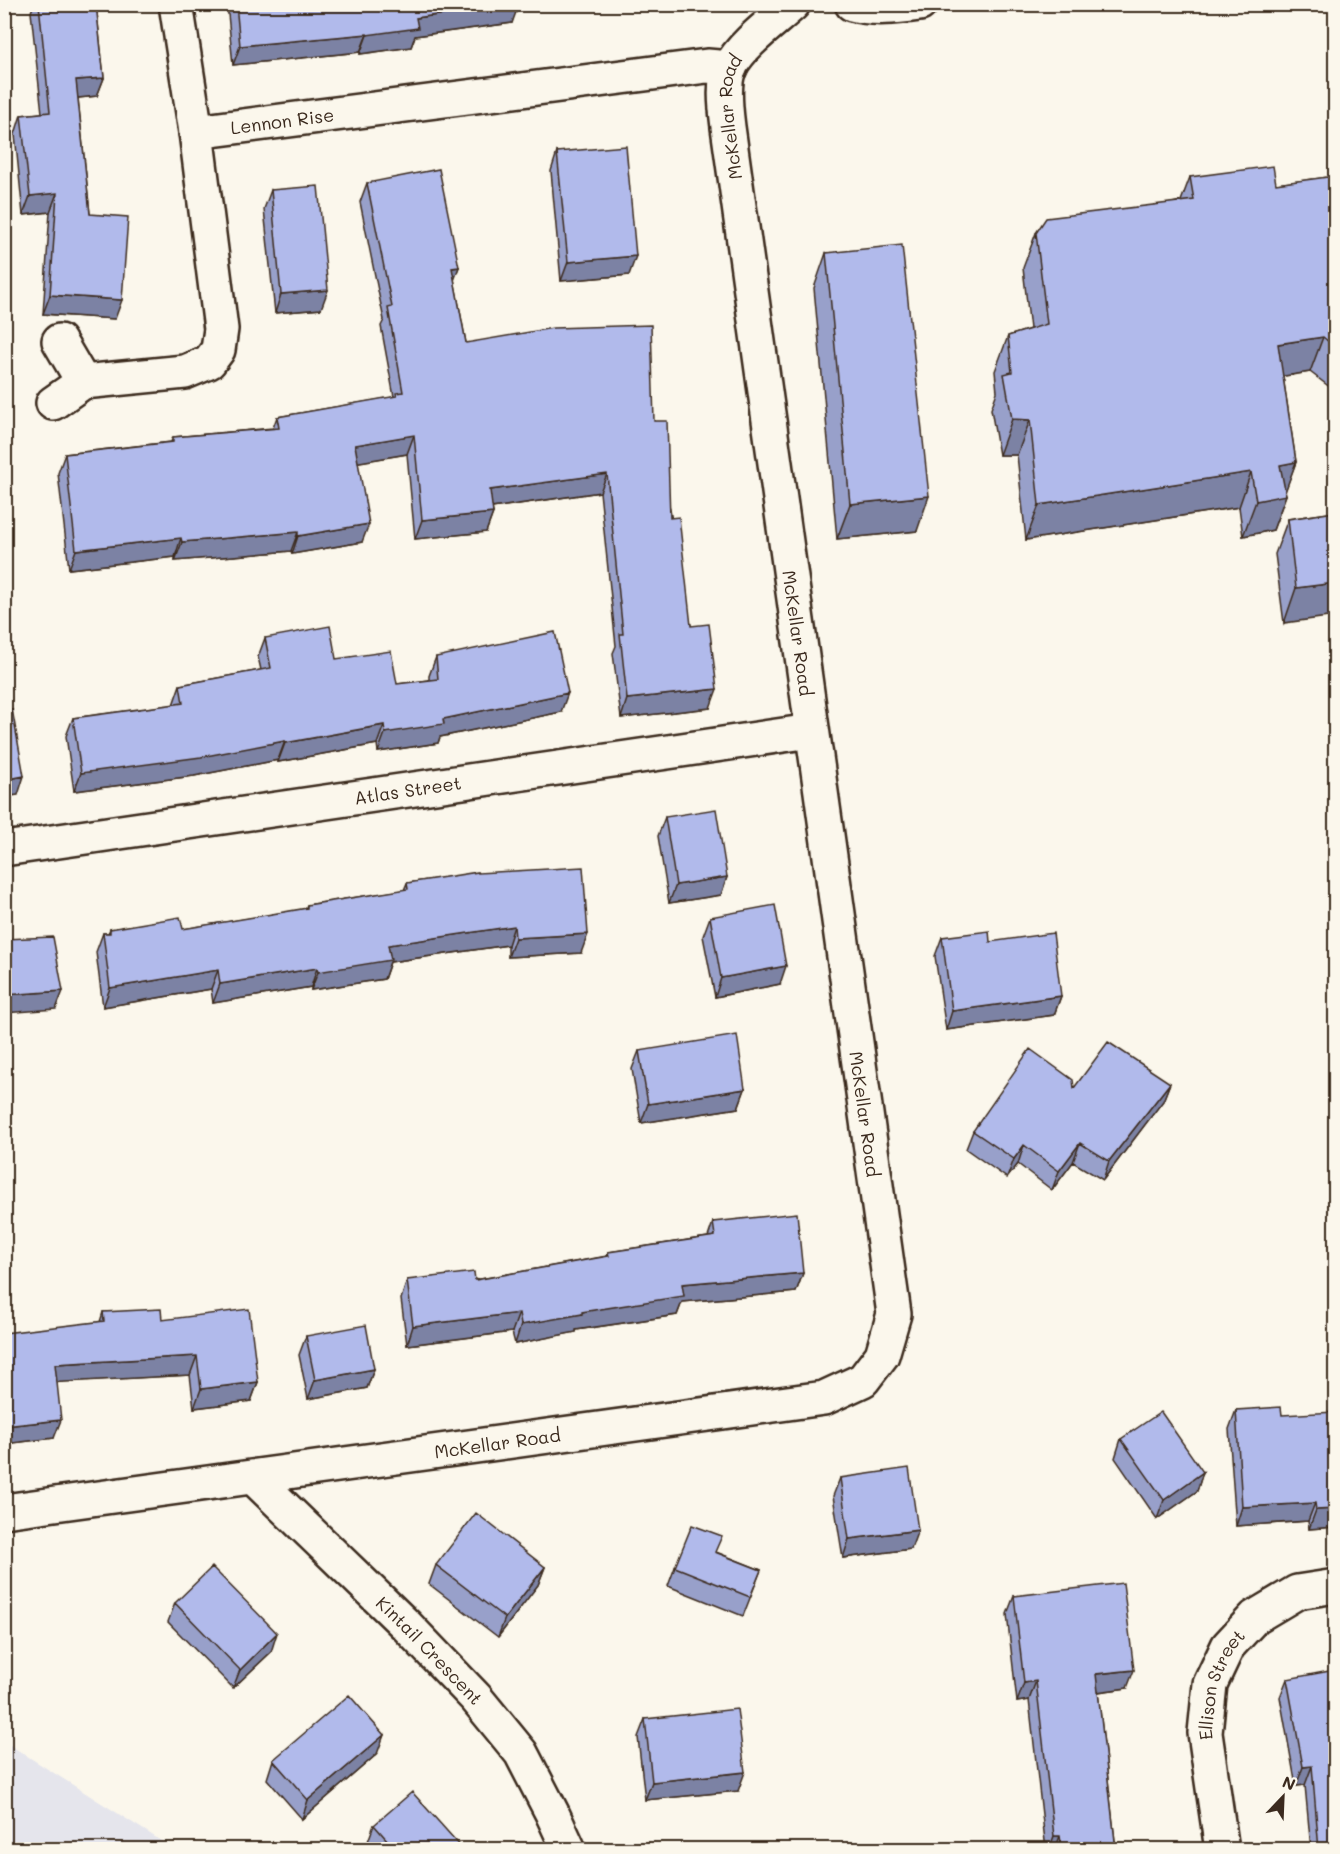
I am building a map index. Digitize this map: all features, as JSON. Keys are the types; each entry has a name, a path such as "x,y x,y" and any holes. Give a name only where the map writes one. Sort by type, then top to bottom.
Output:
{"street":[{"path":"53,403 83,382 185,372 209,362 218,350 221,329 196,132 176,4"},
{"name":"McKellar Road","path":"4,1511 824,1398 863,1380 882,1355 894,1314 725,94 730,68 750,42 793,4"},
{"path":"852,4 865,8 920,4"},
{"name":"Lennon Rise","path":"196,132 707,66 730,68"},
{"path":"59,341 83,382"},
{"name":"Atlas Street","path":"4,849 812,731"},
{"name":"Kintail Crescent","path":"254,1478 406,1625 476,1698 521,1753 569,1850"},
{"name":"Ellison Street","path":"1222,1850 1205,1733 1210,1684 1228,1646 1255,1617 1297,1592 1335,1586"}],"shaded area":[{"path":"5,1742 174,1849 5,1849"}],"building":[{"path":"39,4 96,4 104,78 76,80 90,214 128,217 122,300 50,295 57,193 30,196 21,115 50,112"},
{"path":"236,4 516,4 416,18 418,28 367,35 240,46"},
{"path":"626,146 636,256 568,262 557,152"},
{"path":"1273,166 1276,184 1335,176 1335,347 1323,337 1278,344 1296,462 1280,465 1286,495 1256,501 1251,472 1039,505 1030,420 1012,419 1004,374 1012,372 1008,336 1047,324 1036,233 1046,218 1194,200 1190,177"},
{"path":"439,169 459,267 452,268 466,343 553,328 651,325 654,421 667,421 670,518 679,517 691,626 709,624 717,689 627,699 607,474 490,490 493,513 422,520 414,435 355,445 369,524 298,536 298,532 182,542 181,538 76,550 65,454 173,442 173,437 279,428 277,417 397,396 396,393 403,392 388,308 392,307 367,183"},
{"path":"318,186 328,290 281,294 271,190"},
{"path":"902,245 929,496 850,504 826,253"},
{"path":"1335,512 1335,583 1296,588 1288,519"},
{"path":"330,626 336,659 391,651 397,684 438,679 436,657 555,632 568,693 443,719 444,724 385,733 384,725 201,757 81,773 73,718 183,703 180,685 271,668 265,638"},
{"path":"12,709 24,776 4,780 4,711"},
{"path":"716,809 727,877 676,885 665,817"},
{"path":"583,867 588,934 515,938 514,926 388,945 391,960 318,972 317,968 220,984 218,970 110,988 103,933 110,933 110,929 180,917 183,929 307,908 307,905 408,889 407,883 478,872"},
{"path":"775,905 786,966 721,978 710,917"},
{"path":"989,931 990,942 1053,933 1061,996 952,1011 942,937"},
{"path":"53,937 63,991 4,995 4,939"},
{"path":"737,1035 745,1089 648,1104 639,1051"},
{"path":"1108,1042 1170,1083 1109,1161 1080,1143 1059,1171 1024,1145 1014,1159 973,1131 1030,1049 1073,1080 1074,1088"},
{"path":"797,1213 803,1273 682,1284 684,1296 582,1312 582,1314 521,1325 519,1313 413,1326 407,1280 474,1272 475,1280 609,1256 608,1252 715,1236 713,1222"},
{"path":"161,1309 162,1320 249,1309 258,1382 201,1389 197,1356 55,1364 61,1420 4,1426 4,1333 104,1321 103,1312"},
{"path":"366,1325 374,1369 315,1380 306,1336"},
{"path":"1281,1407 1282,1415 1335,1412 1335,1509 1316,1510 1315,1503 1242,1507 1236,1410"},
{"path":"1161,1412 1203,1472 1164,1500 1121,1439"},
{"path":"909,1468 918,1530 849,1539 840,1478"},
{"path":"476,1513 545,1567 505,1618 436,1565"},
{"path":"692,1525 722,1536 715,1552 761,1570 750,1597 675,1567"},
{"path":"212,1567 277,1633 240,1670 175,1603"},
{"path":"1123,1583 1134,1670 1096,1674 1116,1850 1062,1850 1060,1836 1054,1836 1036,1681 1024,1683 1014,1596"},
{"path":"1335,1670 1335,1850 1319,1850 1312,1766 1303,1767 1287,1679"},
{"path":"349,1695 384,1735 308,1800 273,1760"},
{"path":"737,1709 745,1772 652,1782 645,1719"},
{"path":"412,1792 464,1850 396,1850 374,1825"}]}
